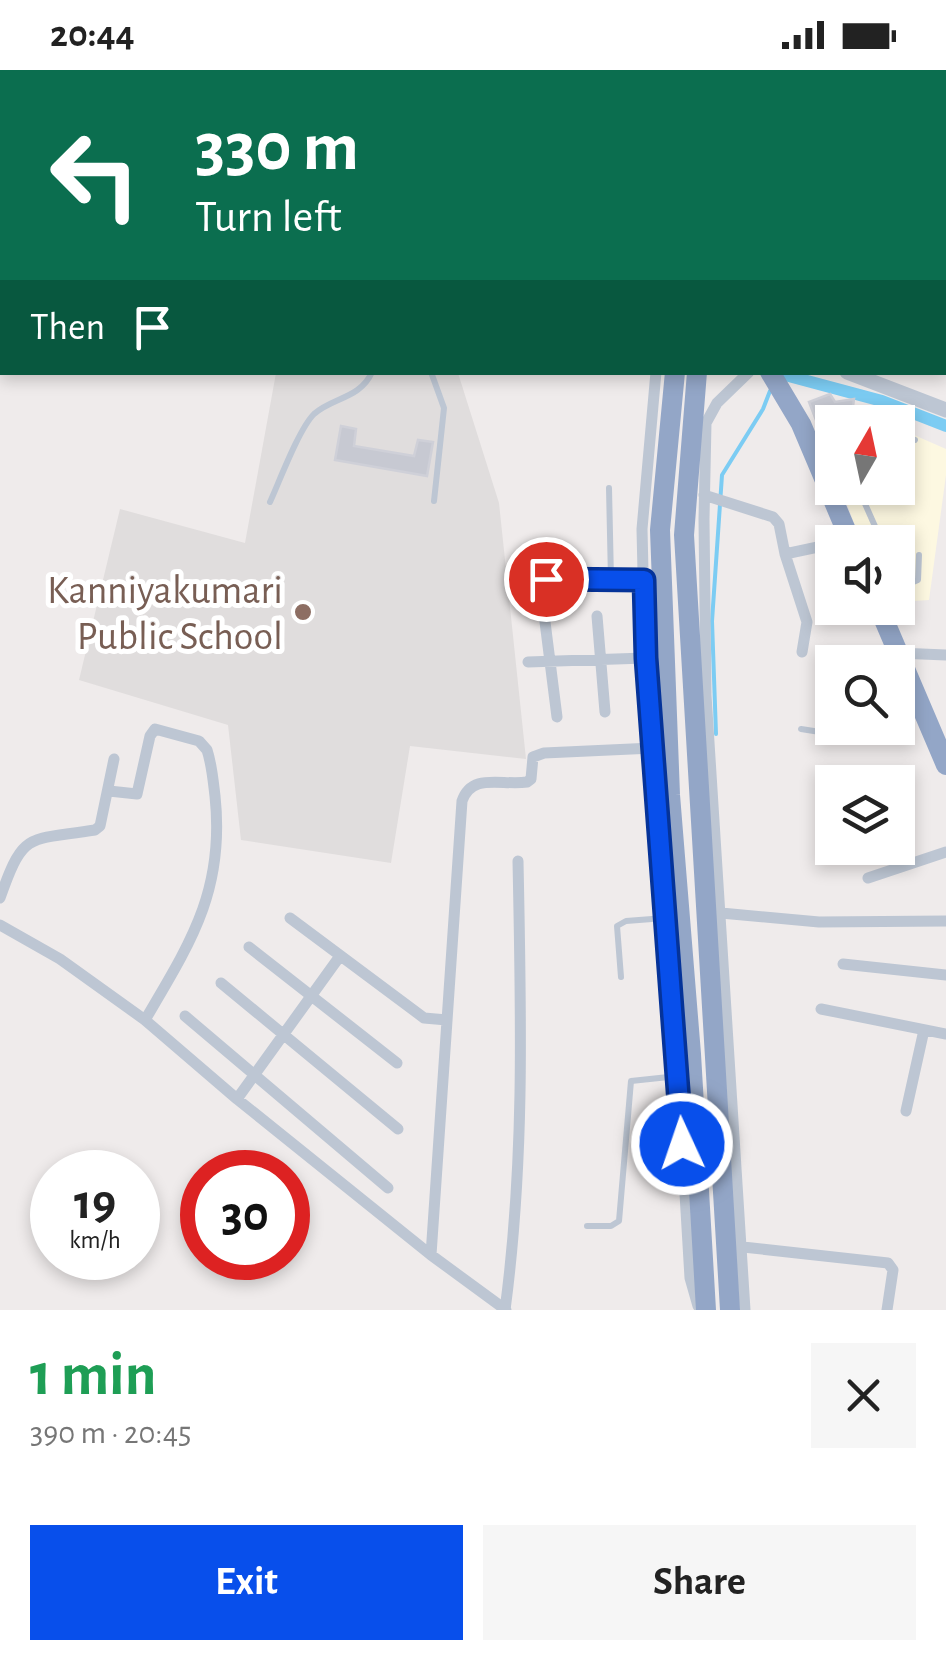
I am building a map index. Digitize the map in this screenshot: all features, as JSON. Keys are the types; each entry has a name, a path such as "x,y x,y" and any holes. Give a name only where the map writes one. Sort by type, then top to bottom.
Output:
{"highway":[{"path":"675,375 660,530 670,795 691,1054 703,1310"},
{"path":"697,375 684,535 730,1310"},
{"path":"772,375 815,442"},
{"path":"915,705 946,765"}],"street":[{"path":"656,375 642,529 646,658 690,1278 703,1310"},
{"path":"745,1310 706,696 704,495 706,424 716,403 746,375"},
{"path":"856,375 946,410"},
{"path":"704,495 773,516 779,524 807,622 802,652"},
{"path":"785,554 815,548"},
{"path":"544,614 558,717"},
{"path":"597,616 605,712"},
{"path":"915,654 946,655"},
{"path":"528,662 646,658"},
{"path":"109,791 137,794 155,729 199,742 211,761 218,830 210,891 188,946 145,1020"},
{"path":"430,1255 462,801 466,790 482,782 527,782 531,779 534,757 544,752 653,748"},
{"path":"0,898 20,848 31,841 95,830 104,816 114,759"},
{"path":"868,878 946,852"},
{"path":"0,925 60,959 145,1020 430,1255 505,1310 515,1238 520,1155 518,860"},
{"path":"722,913 819,922 946,921"},
{"path":"290,918 424,1018 447,1020"},
{"path":"248,947 397,1063"},
{"path":"238,1099 340,956"},
{"path":"843,964 946,975"},
{"path":"221,982 398,1129"},
{"path":"821,1009 946,1034"},
{"path":"184,1016 388,1188"},
{"path":"906,1111 924,1030"},
{"path":"742,1247 888,1263 893,1270 887,1310"}],"lane":[{"path":"270,502 306,424 317,410 360,389 370,375"},
{"path":"432,375 444,408 434,500"},
{"path":"609,488 611,580"},
{"path":"915,581 919,556"},
{"path":"546,579 644,580"},
{"path":"802,729 815,731"},
{"path":"622,977 617,926 626,921 665,918"},
{"path":"587,1226 611,1226 619,1221 631,1081 678,1076"}],"shaded area":[{"name":"Kanniyakumari Public School","path":"276,375 459,375 499,503 526,759 410,746 391,863 241,840 228,725 79,680 120,509 245,543"},
{"path":"915,435 946,449 929,600 915,601 915,525 855,525 847,505 915,505"}],"building":[{"path":"830,394 835,402 854,399 853,405 815,405 815,418 809,402"},
{"path":"341,426 356,429 354,446 414,456 418,440 433,442 427,476 335,460"}],"waterway":[{"path":"785,375 882,401 946,426"},
{"path":"716,734 712,621 722,475 770,391"}],"place":[{"name":"Kanniyakumari Public School","path":"303,612"}],"route":[{"path":"546,579 644,580 646,658 682,1144"}]}
